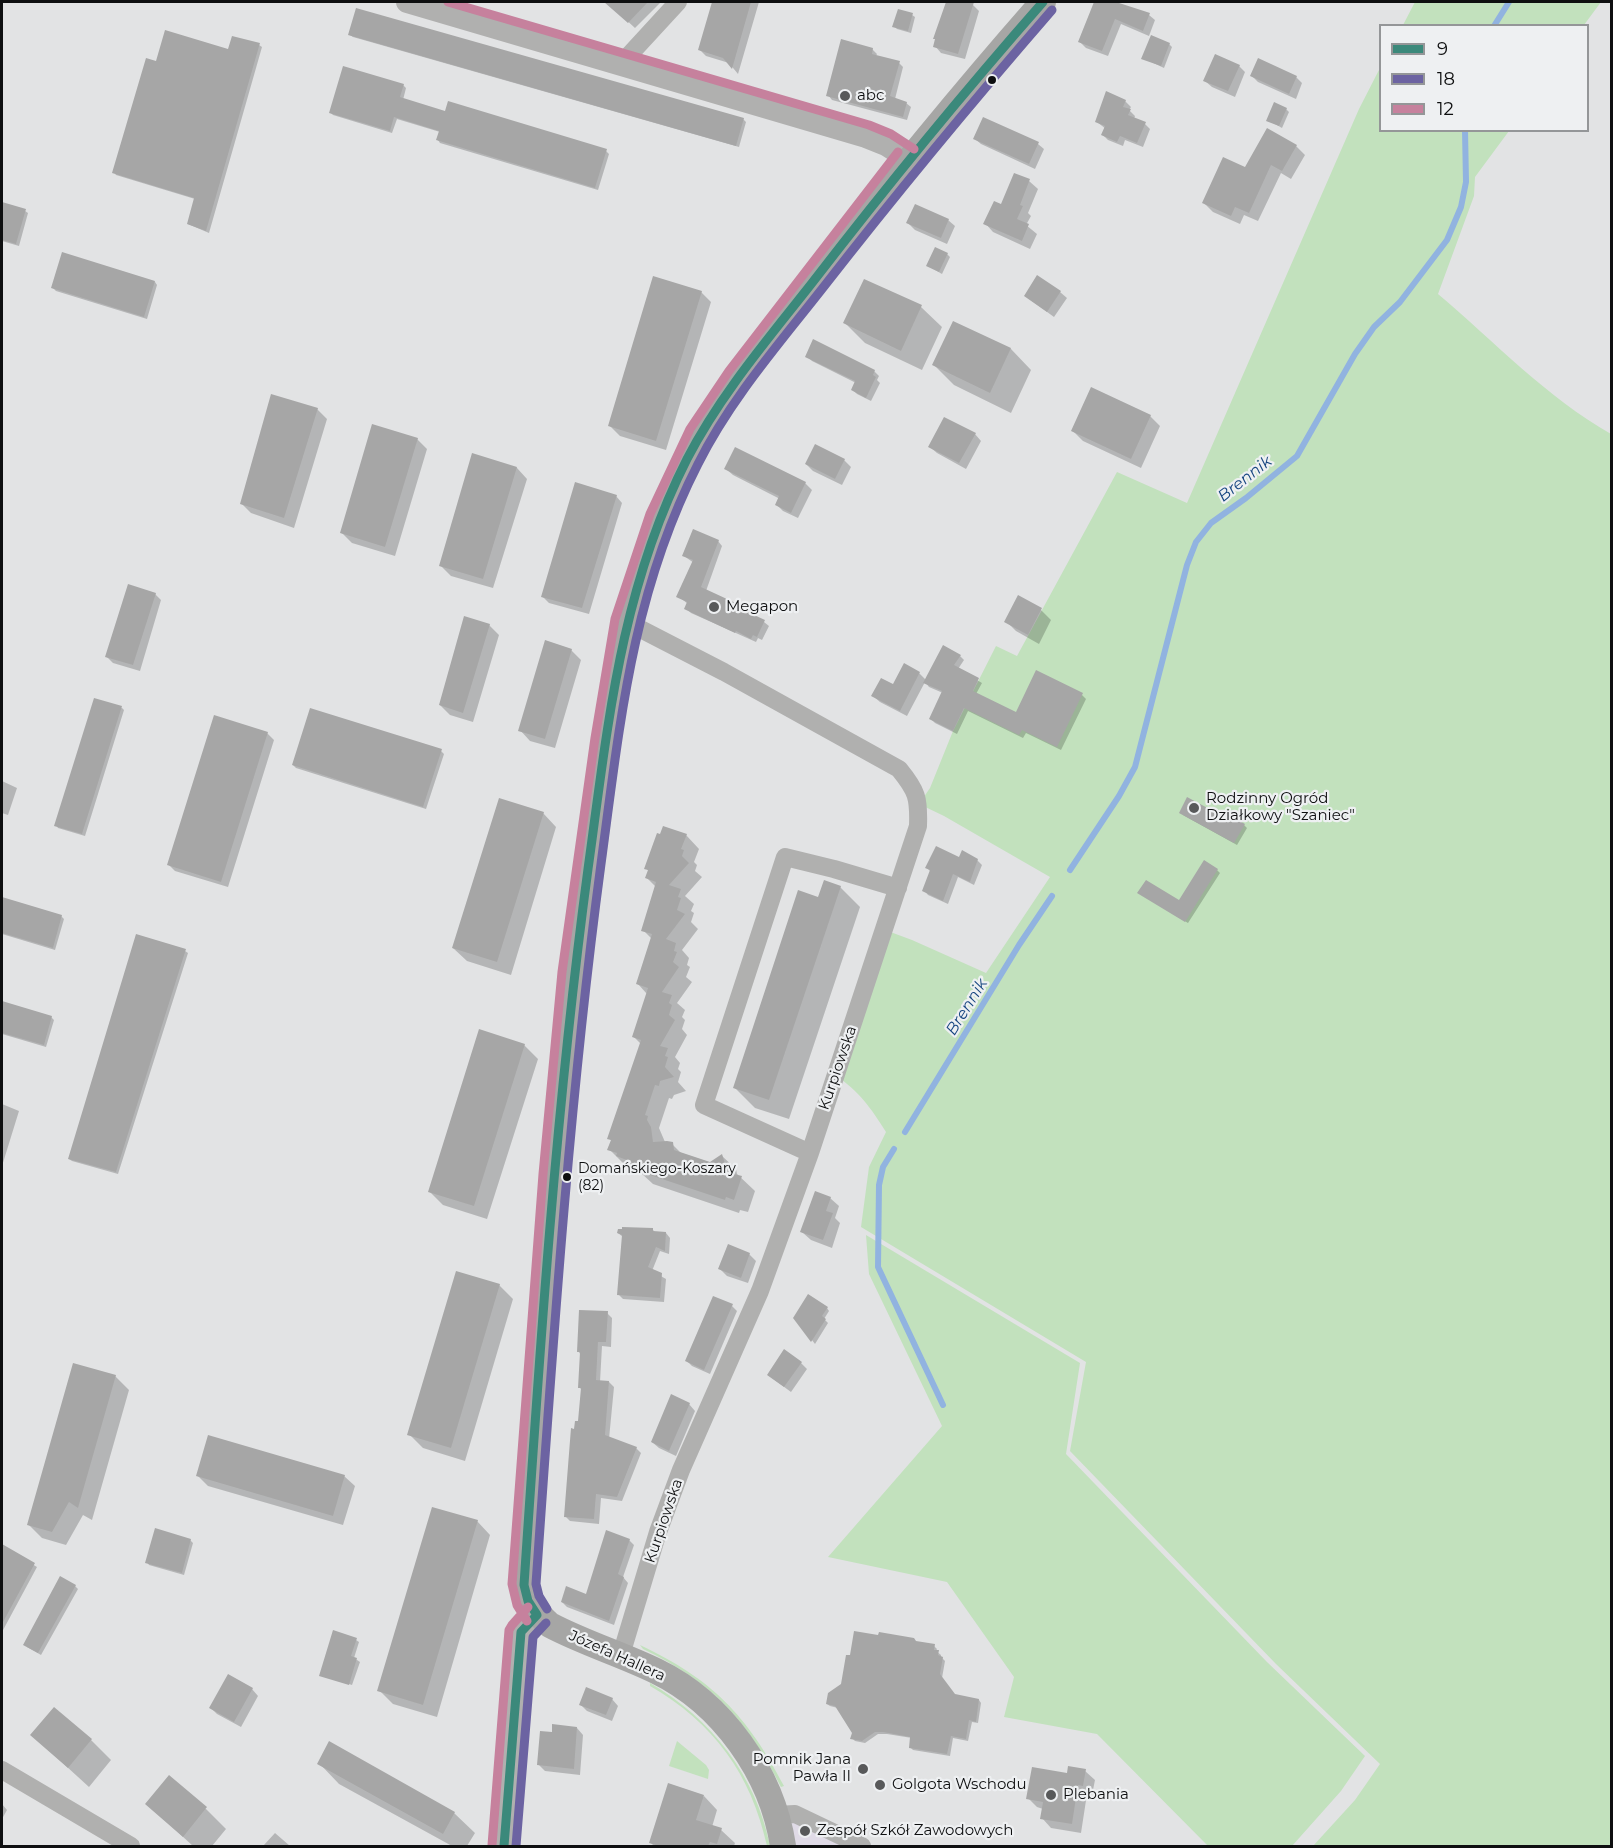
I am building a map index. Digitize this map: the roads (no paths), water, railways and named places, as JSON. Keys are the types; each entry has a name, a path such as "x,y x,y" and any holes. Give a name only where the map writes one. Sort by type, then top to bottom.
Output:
{"main road":[{"path":"537,1615 528,1601 524,1585 556,1164 573,984 613,698 627,622 637,585 661,518 688,457 706,426 746,369 909,159 983,69 1043,2"},
{"name":"Józefa Hallera","path":"537,1615 565,1633 621,1655 675,1681 711,1709 729,1729 756,1767 776,1815 783,1846"}],"street":[{"path":"620,65 678,2"},
{"path":"421,3 620,65 866,137 886,145 909,159"},
{"name":"Kurpiowska","path":"621,1655 681,1470 760,1291 810,1153 918,825 919,804 913,786 899,769 724,672 627,622"},
{"path":"810,1153 704,1105 781,868 785,857 834,868 898,888"},
{"path":"504,1846 521,1632 537,1615"},
{"path":"2,1770 131,1846"},
{"path":"776,1815 795,1814 862,1846"}],"waterway":[{"name":"Brennik","path":"1495,24 1509,2"},
{"name":"Brennik","path":"1070,870 1119,796 1135,767 1187,565 1196,542 1211,523 1297,456 1355,354 1374,327 1400,302 1447,240 1461,207 1466,182 1465,132"},
{"name":"Brennik","path":"905,1132 1019,945 1052,896"},
{"name":"Brennik","path":"894,1149 883,1167 879,1185 878,1267 943,1405"}],"place":[{"name":"abc","path":"845,96"},
{"name":"Megapon","path":"714,607"},
{"name":"Rodzinny Ogród Działkowy \"Szaniec\"","path":"1194,808"},
{"name":"Domańskiego-Koszary (82)","path":"567,1177"},
{"name":"Pomnik Jana Pawła II","path":"863,1769"},
{"name":"Golgota Wschodu","path":"880,1785"},
{"name":"Plebania","path":"1051,1795"},
{"name":"Zespół Szkół Zawodowych","path":"805,1831"}]}
